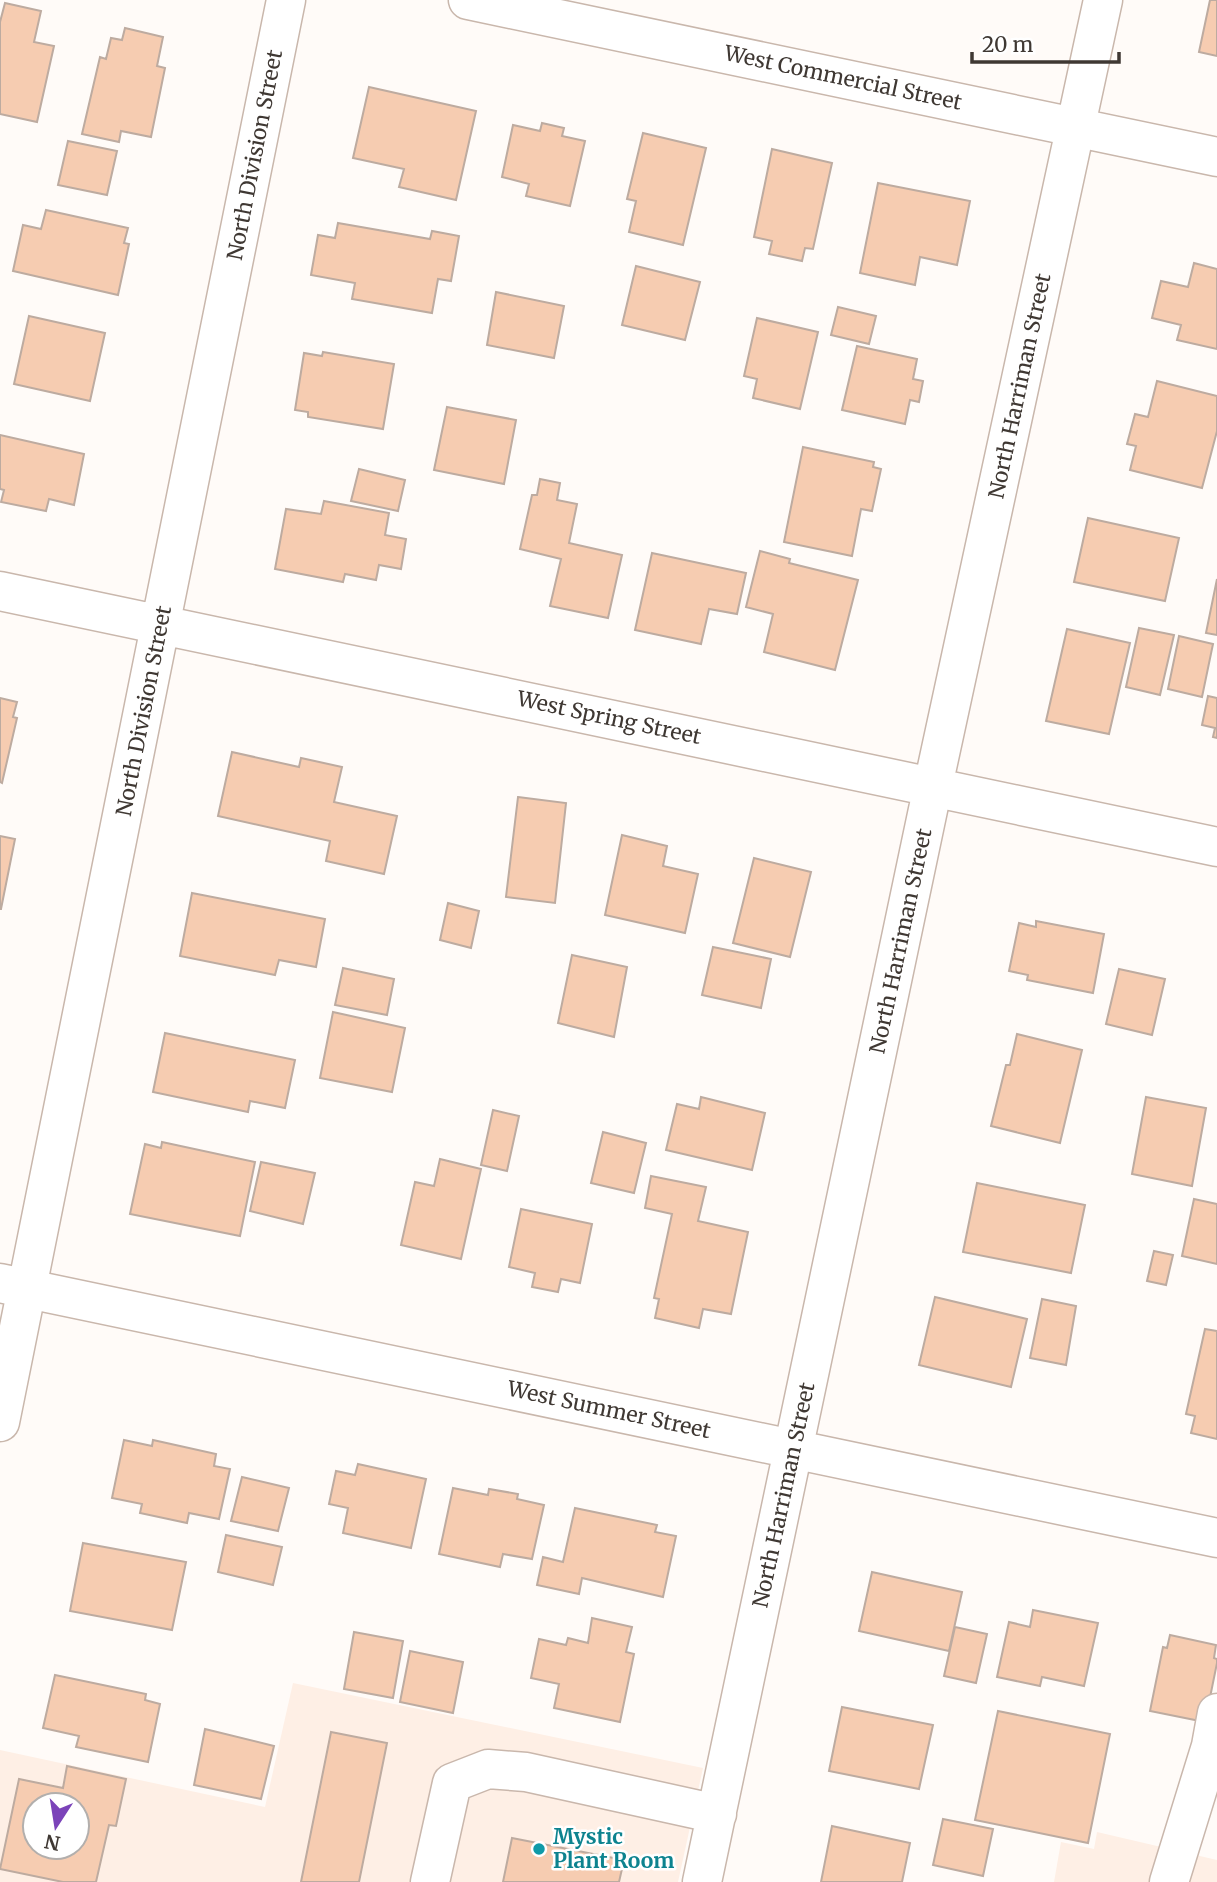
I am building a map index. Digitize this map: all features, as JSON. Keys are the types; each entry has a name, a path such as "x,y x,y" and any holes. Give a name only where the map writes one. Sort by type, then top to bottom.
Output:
{"street":[{"name":"North Division Street","path":"0,1422 14,1286 162,625 286,0"},
{"name":"West Commercial Street","path":"468,0 1217,157"},
{"name":"North Harriman Street","path":"702,1882 933,786 1103,0"},
{"name":"West Spring Street","path":"0,592 933,786 1217,848"},
{"name":"West Summer Street","path":"14,1286 1217,1538"},
{"path":"1169,1882 1211,1746 1217,1713"},
{"path":"430,1882 452,1783 488,1769 526,1772 717,1814"}],"shaded area":[{"path":"293,1683 703,1768 678,1882 0,1882 0,1750 265,1807"},
{"path":"1097,1832 1217,1860 1217,1882 1054,1882 1061,1842 1094,1849"}],"building":[{"path":"1210,0 1217,0 1217,56 1199,52"},
{"path":"5,3 41,11 34,42 54,46 37,122 0,114 0,22"},
{"path":"125,28 163,37 157,66 165,68 151,137 121,131 119,142 82,134 100,57 106,59 111,38 122,40"},
{"path":"369,87 476,111 456,200 399,187 404,169 353,158"},
{"path":"542,123 564,128 562,136 585,141 570,206 526,196 529,184 502,177 513,125 540,131"},
{"path":"643,133 706,148 683,245 629,232 636,201 627,199"},
{"path":"68,141 117,151 107,195 58,185"},
{"path":"772,149 832,163 813,249 805,248 802,261 769,254 772,241 754,237"},
{"path":"878,183 970,201 957,265 920,257 915,285 860,273"},
{"path":"46,210 128,228 124,243 129,244 118,295 13,271 23,225 41,229"},
{"path":"338,223 430,239 432,231 459,236 451,281 438,279 432,313 352,299 355,283 311,275 318,235 335,238"},
{"path":"1194,263 1217,269 1217,349 1177,340 1181,325 1152,318 1161,281 1188,287"},
{"path":"636,266 700,282 685,340 622,325"},
{"path":"496,292 564,306 554,358 487,345"},
{"path":"838,307 876,316 869,344 831,335"},
{"path":"29,316 105,333 90,401 14,384"},
{"path":"757,318 818,332 800,409 753,398 757,379 744,376"},
{"path":"857,346 917,359 913,379 923,381 919,402 910,400 905,424 842,410"},
{"path":"323,352 394,364 383,429 308,417 308,412 295,410 304,353 322,356"},
{"path":"1157,381 1217,396 1217,431 1202,488 1130,470 1136,446 1127,444 1135,414 1148,417"},
{"path":"447,407 516,420 504,484 434,470"},
{"path":"0,435 84,454 74,505 49,499 46,511 1,502 4,490 0,489"},
{"path":"803,447 874,462 873,467 881,469 872,511 861,509 852,556 784,542"},
{"path":"359,469 405,480 398,511 351,501"},
{"path":"540,479 560,483 557,500 577,504 569,543 622,555 608,618 550,606 561,559 520,549 532,495 537,495"},
{"path":"324,501 389,513 385,535 406,539 401,569 379,565 376,580 345,574 343,582 275,569 286,509 321,514"},
{"path":"1088,518 1179,538 1165,601 1074,582"},
{"path":"760,551 790,559 789,563 858,580 835,670 764,652 773,614 746,607"},
{"path":"652,553 746,573 737,614 709,609 701,644 635,630"},
{"path":"1217,579 1217,635 1206,633"},
{"path":"1139,628 1174,635 1160,695 1126,687"},
{"path":"1067,629 1130,643 1109,734 1046,721"},
{"path":"1179,636 1213,644 1202,697 1168,689"},
{"path":"1208,696 1217,698 1217,738 1213,737 1215,728 1202,725"},
{"path":"0,698 17,702 13,717 17,718 2,783 0,782"},
{"path":"232,752 299,767 301,758 342,767 334,802 397,816 384,874 326,861 330,841 218,816"},
{"path":"518,797 566,803 555,903 506,897"},
{"path":"622,835 667,846 663,866 698,874 685,933 605,915"},
{"path":"0,836 15,839 1,909 0,909"},
{"path":"754,858 811,872 790,957 733,943"},
{"path":"192,893 325,919 316,967 279,960 275,975 180,956"},
{"path":"448,903 479,911 471,948 440,940"},
{"path":"1036,921 1104,934 1093,993 1027,980 1028,975 1009,971 1019,923 1036,927"},
{"path":"713,947 771,959 761,1008 702,995"},
{"path":"572,955 627,967 614,1037 558,1023"},
{"path":"343,968 394,979 387,1015 335,1005"},
{"path":"1119,969 1165,979 1152,1035 1106,1024"},
{"path":"333,1012 405,1028 392,1092 320,1078"},
{"path":"165,1033 295,1060 285,1108 250,1101 248,1112 153,1092"},
{"path":"1017,1034 1082,1050 1060,1143 991,1126 1006,1065 1010,1065"},
{"path":"701,1097 765,1113 752,1170 666,1150 677,1104 699,1109"},
{"path":"1146,1097 1206,1108 1192,1186 1132,1174"},
{"path":"493,1110 519,1116 507,1171 481,1165"},
{"path":"603,1132 646,1143 634,1193 591,1183"},
{"path":"162,1142 255,1162 240,1236 130,1214 145,1144 161,1148"},
{"path":"440,1159 481,1169 461,1259 401,1245 415,1182 434,1186"},
{"path":"261,1162 315,1173 303,1224 250,1211"},
{"path":"651,1176 706,1187 698,1221 748,1232 731,1314 703,1309 699,1328 655,1318 659,1299 654,1298 672,1214 645,1208"},
{"path":"977,1183 1085,1205 1071,1273 963,1252"},
{"path":"1194,1199 1217,1204 1217,1264 1182,1256"},
{"path":"521,1209 592,1224 580,1283 561,1279 558,1292 532,1287 535,1273 509,1267"},
{"path":"1154,1251 1173,1255 1166,1285 1147,1281"},
{"path":"935,1297 1027,1319 1011,1387 919,1365"},
{"path":"1042,1299 1076,1306 1066,1365 1030,1358"},
{"path":"1205,1329 1217,1331 1217,1439 1191,1433 1195,1416 1186,1414"},
{"path":"124,1440 152,1446 153,1440 216,1454 214,1466 230,1469 219,1519 189,1513 187,1523 140,1513 142,1504 112,1498"},
{"path":"358,1464 426,1479 411,1548 343,1533 348,1508 329,1504 336,1471 355,1475"},
{"path":"242,1477 289,1488 278,1531 231,1521"},
{"path":"453,1488 488,1495 489,1489 518,1494 517,1499 544,1505 532,1559 503,1554 500,1567 439,1554"},
{"path":"575,1508 657,1525 655,1532 676,1536 663,1597 582,1578 579,1594 537,1585 543,1557 563,1562"},
{"path":"226,1535 282,1547 273,1585 218,1572"},
{"path":"83,1543 186,1562 172,1630 70,1611"},
{"path":"872,1572 962,1592 949,1651 859,1631"},
{"path":"1033,1610 1098,1623 1084,1686 1042,1677 1040,1686 997,1677 1009,1622 1030,1627"},
{"path":"592,1618 632,1627 626,1652 634,1654 620,1722 554,1708 559,1684 531,1678 539,1639 566,1645 568,1638 588,1643"},
{"path":"955,1627 987,1634 976,1683 944,1676"},
{"path":"354,1632 403,1641 393,1698 344,1689"},
{"path":"1170,1635 1216,1645 1214,1658 1217,1663 1205,1722 1150,1711 1163,1647 1167,1648"},
{"path":"410,1651 463,1662 453,1713 400,1702"},
{"path":"55,1675 146,1694 145,1700 160,1704 148,1762 76,1747 79,1736 43,1728"},
{"path":"842,1707 933,1725 919,1789 829,1771"},
{"path":"998,1711 1110,1734 1088,1843 975,1820"},
{"path":"205,1729 274,1746 261,1799 194,1785"},
{"path":"331,1732 387,1743 359,1882 301,1882"},
{"path":"67,1766 126,1779 116,1826 109,1825 96,1882 63,1882 0,1869 19,1779 63,1788"},
{"path":"943,1819 993,1829 983,1876 933,1865"},
{"path":"832,1826 910,1843 902,1882 821,1882"},
{"name":"Mystic Plant Room","path":"512,1838 624,1860 619,1882 503,1882"}],"place":[{"name":"Mystic Plant Room","path":"539,1849"}]}
